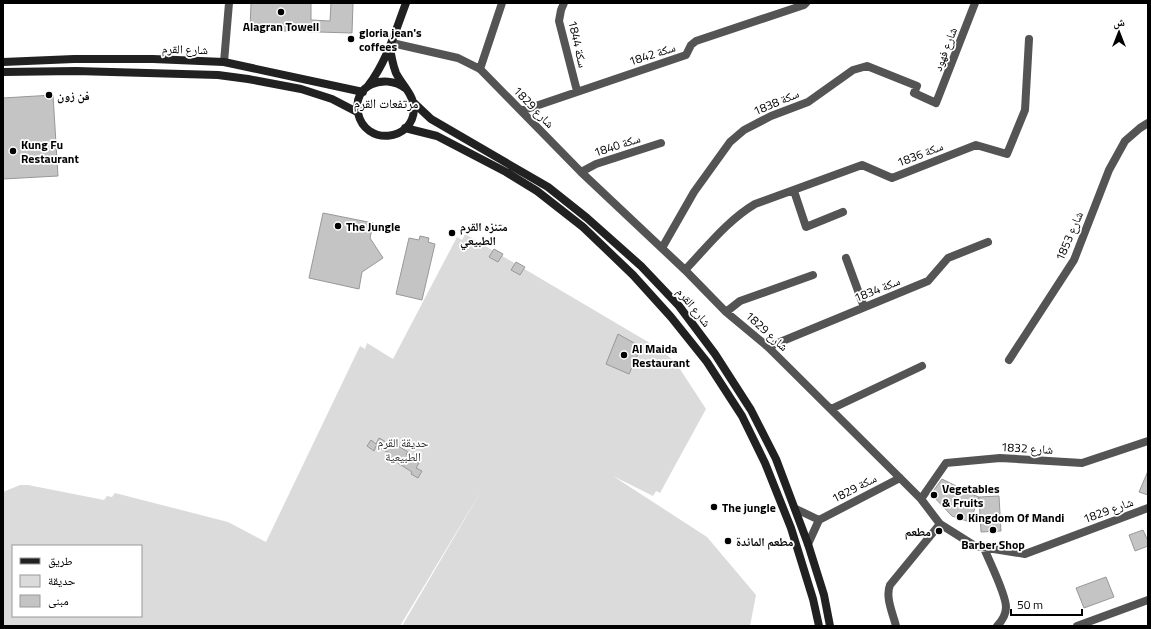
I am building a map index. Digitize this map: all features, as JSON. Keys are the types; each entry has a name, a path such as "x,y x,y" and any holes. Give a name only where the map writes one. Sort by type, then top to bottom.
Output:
{"main road":[{"path":"391,44 393,64 400,81 410,94 413,102 412,116 405,128 394,135 380,136 365,128 360,120 358,112 359,98 383,63 406,3"},
{"name":"شارع القرم","path":"3,62 74,59 224,62 365,89"},
{"name":"شارع القرم","path":"3,72 80,71 218,75 301,89 332,99 358,112"},
{"path":"365,89 381,81 390,81 405,88"},
{"name":"شارع القرم","path":"413,102 431,119 548,187 587,218 641,266 679,306 715,354 751,410 776,459 808,544 824,595 830,626"},
{"name":"شارع القرم","path":"405,128 437,136 506,172 537,191 583,227 633,275 671,317 707,362 742,416 765,463 791,528 813,599 819,626"}],"street":[{"path":"224,62 229,3"},
{"path":"480,69 502,3"},
{"name":"سكة 1844","path":"564,3 559,21 578,91"},
{"name":"سكة 1842","path":"521,111 686,55 691,45 696,41 804,5 806,3"},
{"name":"شارع فهود","path":"936,104 975,3"},
{"name":"سكة 1836","path":"685,270 744,211 755,204 862,165 892,178 976,146 1007,154 1025,110 1029,39"},
{"name":"1829 شارع","path":"391,44 458,58 480,69 581,172 685,270 726,312 768,347 831,409 921,499 940,524 975,546 1025,554 1148,508"},
{"name":"1838 سكة","path":"662,248 694,192 730,142 744,130 771,116 808,102 853,70 867,66 910,83 917,86 914,93 936,104"},
{"name":"شارع 1853","path":"1009,360 1074,260 1109,170 1125,141 1148,123"},
{"name":"سكة 1840","path":"581,172 596,164 661,143"},
{"path":"794,191 806,227 843,212"},
{"name":"سكة 1834","path":"768,347 928,281 948,258 988,242"},
{"path":"846,258 864,307"},
{"path":"726,312 740,301 813,275"},
{"path":"831,409 922,366"},
{"name":"1832 شارع","path":"921,499 946,462 1000,458 1082,463 1148,441"},
{"name":"سكة 1829","path":"819,520 900,478"},
{"path":"796,509 819,520 808,544"},
{"path":"896,626 888,591 890,585 940,524"},
{"path":"984,548 1004,597 1006,606 1005,614 997,626"},
{"path":"1077,626 1148,600"}],"green space":[{"name":"حديقة القرم الطبيعية","path":"465,234 660,349 676,363 706,409 660,493 656,491 653,496 613,476 707,537 756,595 750,626 402,626 483,488 400,626 3,626 3,492 20,485 28,485 104,500 107,496 112,497 115,493 228,522 266,542 360,346 365,349 367,343 393,359 457,237 462,240"}],"building":[{"name":"Alagran Towell","path":"251,3 311,3 311,20 330,21 331,3 353,3 352,33 250,30"},
{"path":"53,95 58,176 3,179 3,98"},
{"path":"323,213 373,223 370,238 383,258 362,272 359,289 309,278"},
{"path":"420,236 429,238 428,242 435,244 422,300 396,294 409,238 419,240"},
{"path":"494,249 503,254 498,262 489,257"},
{"path":"516,262 525,267 520,275 511,270"},
{"name":"Al Maida Restaurant","path":"618,334 641,347 629,374 606,364"},
{"path":"379,438 393,446 395,444 408,452 406,454 419,463 416,468 422,471 418,478 411,474 412,472 387,456 389,453 376,446 374,451 367,446 371,440 376,444"},
{"path":"1148,471 1148,495 1139,492"},
{"path":"942,479 956,486 955,488 979,497 970,522 952,516 931,494"},
{"path":"999,496 1001,531 981,532 979,497"},
{"path":"1143,530 1148,541 1148,546 1135,551 1129,535"},
{"path":"1106,577 1114,597 1084,608 1076,588"}],"place":[{"name":"Alagran Towell","path":"281,12"},
{"name":"gloria jean's coffees","path":"351,39"},
{"name":"فن زون","path":"49,95"},
{"name":"Kung Fu Restaurant","path":"13,151"},
{"name":"The Jungle","path":"338,226"},
{"name":"متنزه القرم الطبيعي","path":"452,233"},
{"name":"Al Maida Restaurant","path":"624,355"},
{"name":"Vegetables & Fruits","path":"934,495"},
{"name":"The jungle","path":"714,507"},
{"name":"Kingdom Of Mandi","path":"960,517"},
{"name":"Barber Shop","path":"993,530"},
{"name":"مطعم","path":"939,531"},
{"name":"مطعم المائدة","path":"728,541"}],"district":[{"name":"مرتفعات القرم","path":"386,103"}]}
